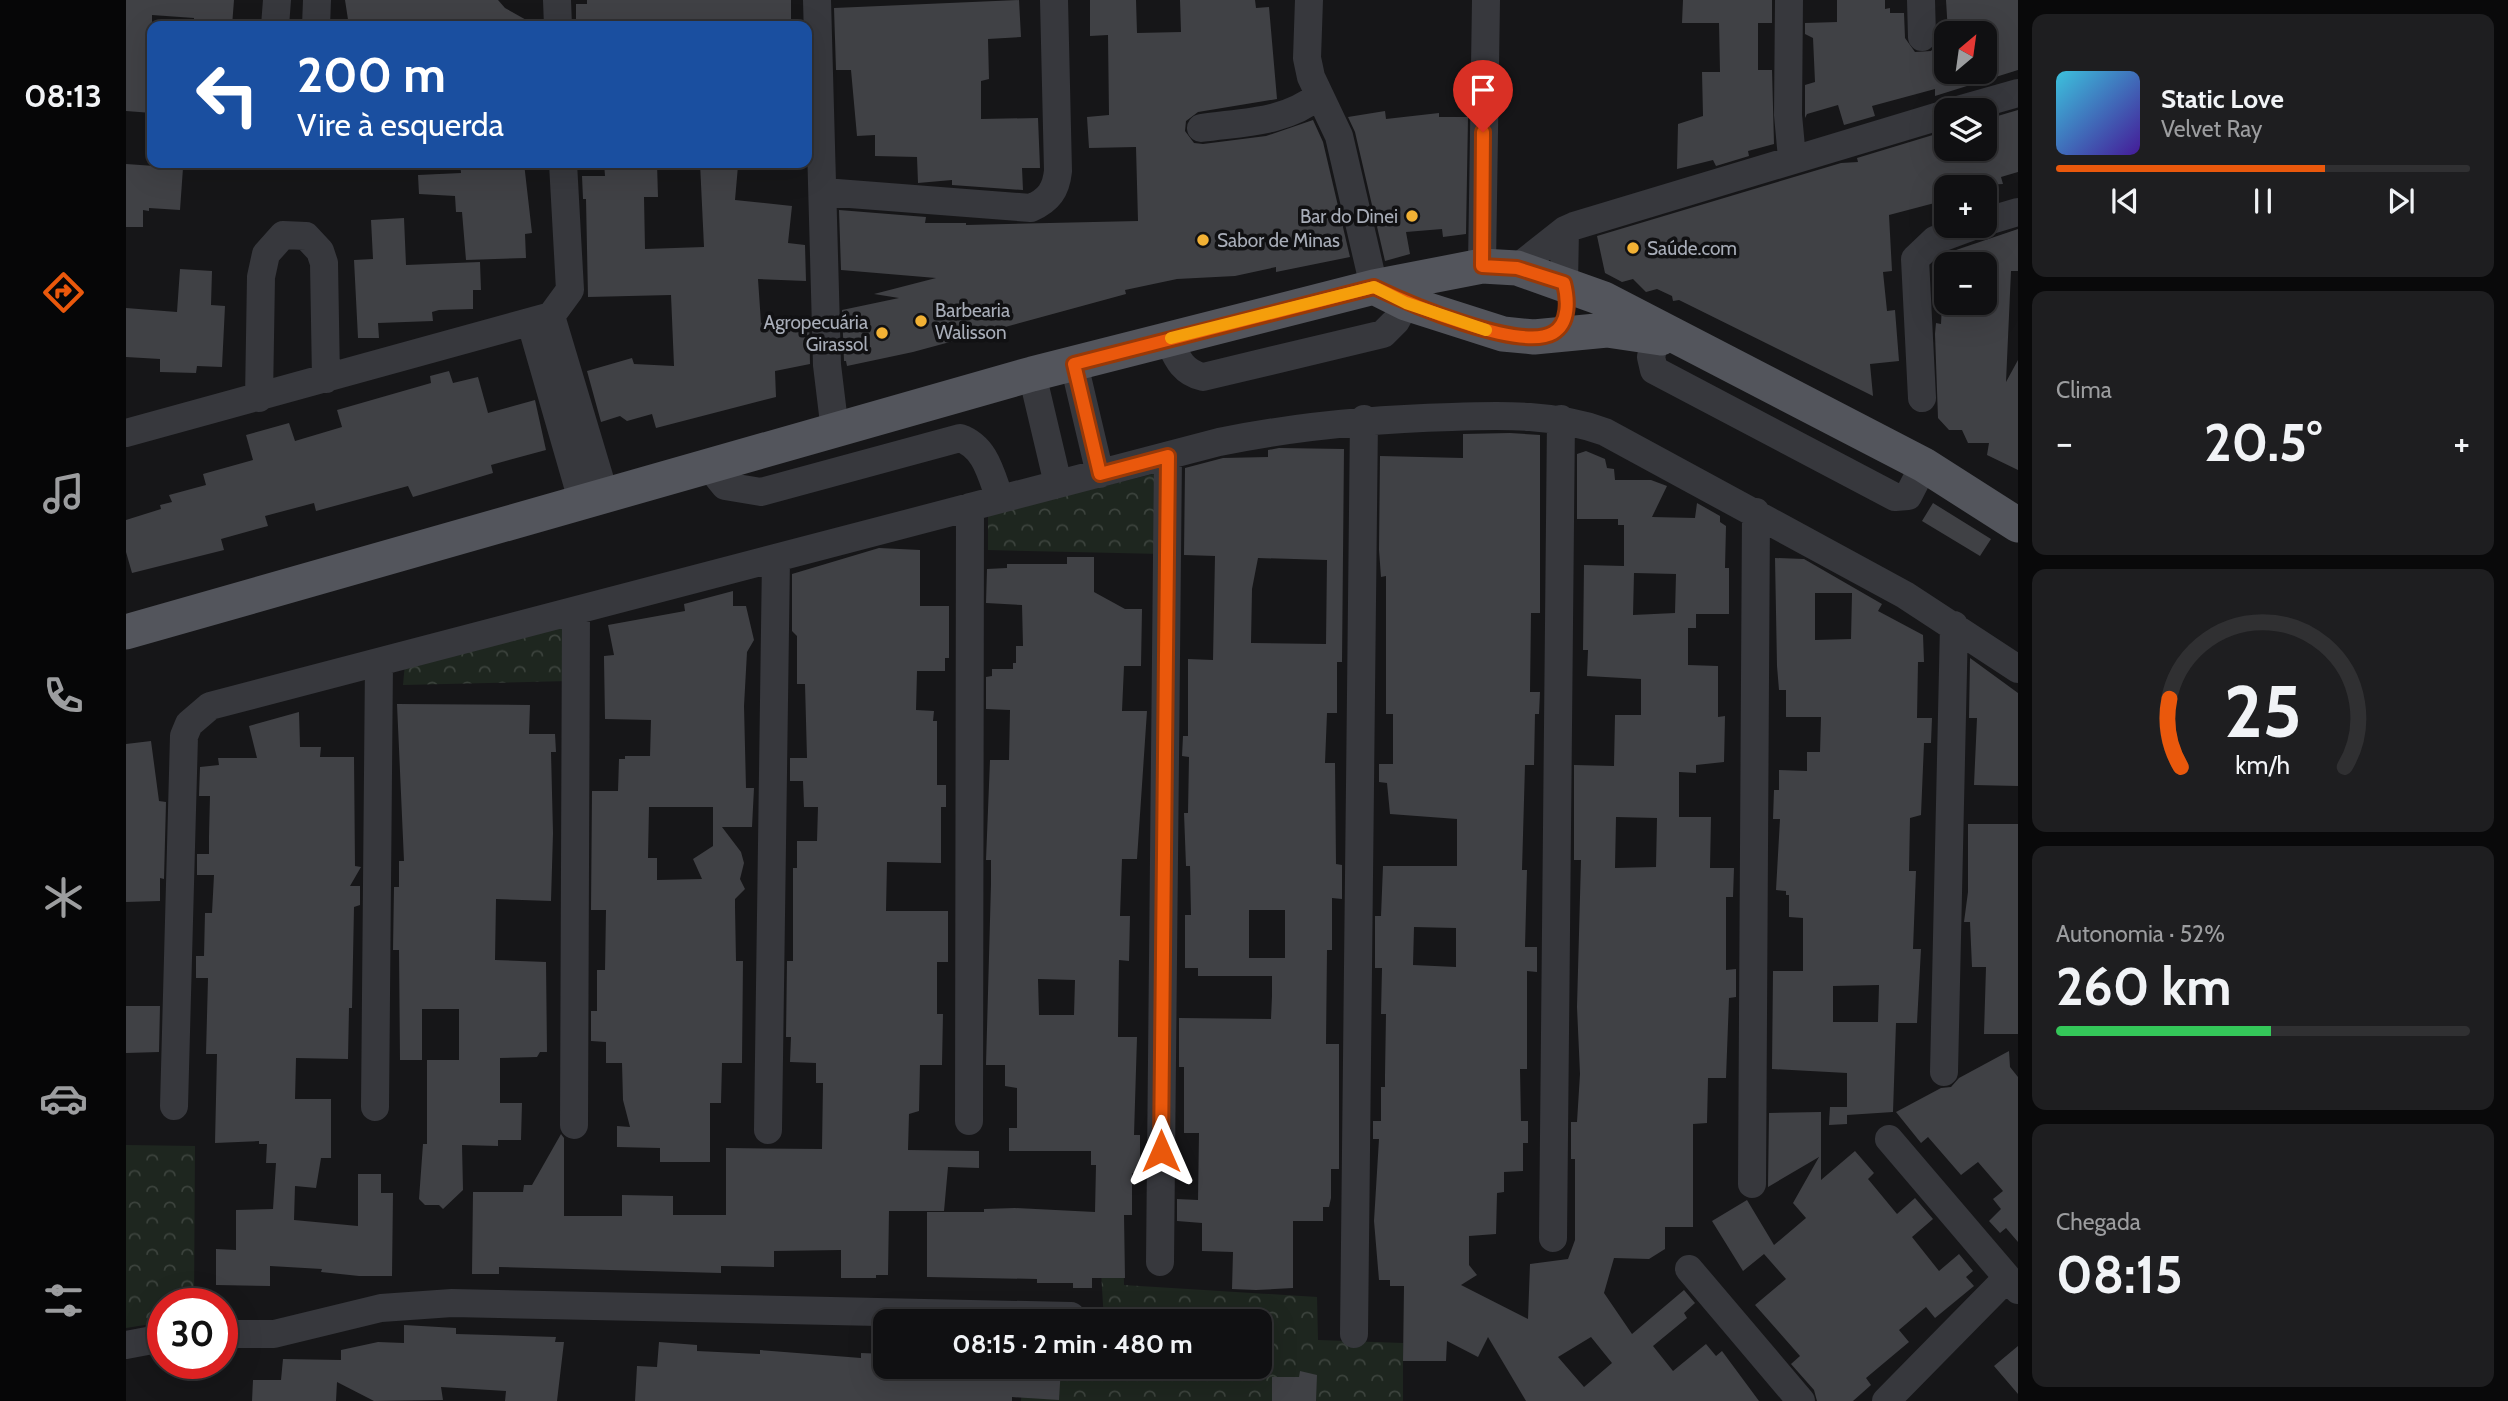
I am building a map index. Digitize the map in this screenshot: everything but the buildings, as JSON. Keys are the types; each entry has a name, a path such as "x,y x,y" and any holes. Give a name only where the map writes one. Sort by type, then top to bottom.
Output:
{"main road":[{"path":"1471,325 1455,298 1459,280 1475,267"},
{"path":"126,632 1032,374 1374,287 1475,267 1517,268 1564,283 1924,465 2018,526"},
{"path":"1553,333 1561,325 1566,309 1564,283"},
{"path":"1374,287 1406,303 1503,334 1534,337 1553,333 1606,331 1671,338"},
{"path":"126,624 164,620"}],"street":[{"path":"275,21 276,0"},
{"path":"316,21 317,0"},
{"path":"557,0 558,21"},
{"path":"817,0 827,365 835,431"},
{"path":"824,192 1031,208 1044,203 1057,182 1058,171 1054,0"},
{"path":"1309,0 1307,58 1318,96 1339,136 1374,287"},
{"path":"1475,267 1486,0"},
{"path":"1789,0 1788,115 1792,158"},
{"path":"1921,0 1922,37"},
{"path":"1997,99 2018,93"},
{"path":"1201,128 1287,116 1318,96"},
{"path":"1517,268 1565,230 1792,158 1934,117"},
{"path":"126,433 541,320 570,290 563,168"},
{"path":"1997,218 2018,212"},
{"path":"1564,283 1565,230"},
{"path":"259,398 261,277 266,254 283,235 306,236 320,251 324,263 326,379"},
{"path":"1922,398 1915,259 1941,238"},
{"path":"1168,339 1180,364 1191,374 1203,377 1383,334 1396,321 1406,303"},
{"path":"541,320 593,497"},
{"path":"1074,364 1100,474"},
{"path":"1032,374 1058,484"},
{"path":"174,1106 184,736 189,724 210,706 1168,456 1278,430 1364,419 1484,416 1561,419 1605,432 1756,512 1954,625 2018,669"},
{"path":"1354,1334 1364,419"},
{"path":"1553,1238 1561,419"},
{"path":"708,465 726,486 761,492 960,438 971,442 985,458 1000,499"},
{"path":"1160,1262 1168,456"},
{"path":"970,1121 971,507"},
{"path":"1752,1184 1756,512"},
{"path":"768,1130 776,558"},
{"path":"574,1125 576,611"},
{"path":"1944,1072 1954,625"},
{"path":"375,1107 379,662"},
{"path":"1886,1401 2013,1284 1889,1139"},
{"path":"1689,1269 1801,1401"},
{"path":"238,1334 274,1334 381,1308 452,1303 873,1312"},
{"path":"126,1345 147,1341"}],"green space":[{"path":"1153,474 1160,479 1163,554 988,550 988,515"},
{"path":"568,624 569,681 403,685 405,663"},
{"path":"126,1145 195,1146 194,1288 147,1288 147,1325 126,1328"},
{"path":"1098,1222 1123,1224 1124,1285 1317,1297 1318,1340 1403,1343 1403,1401 1021,1401 1022,1379 1272,1379 1272,1309 1103,1309"}],"slow traffic":[{"path":"1171,338 1374,287 1406,303 1486,330"}],"place":[{"name":"Bar do Dinei","path":"1412,216"},
{"name":"Sabor de Minas","path":"1203,240"},
{"name":"Saúde.com","path":"1633,248"},
{"name":"Barbearia Walisson","path":"921,321"},
{"name":"Agropecuária Girassol","path":"882,333"}],"route":[{"path":"1161,1151 1168,456 1100,474 1074,364 1374,287 1406,303 1503,334 1534,337 1553,333 1561,325 1566,309 1564,283 1517,268 1482,266 1483,132"}]}
